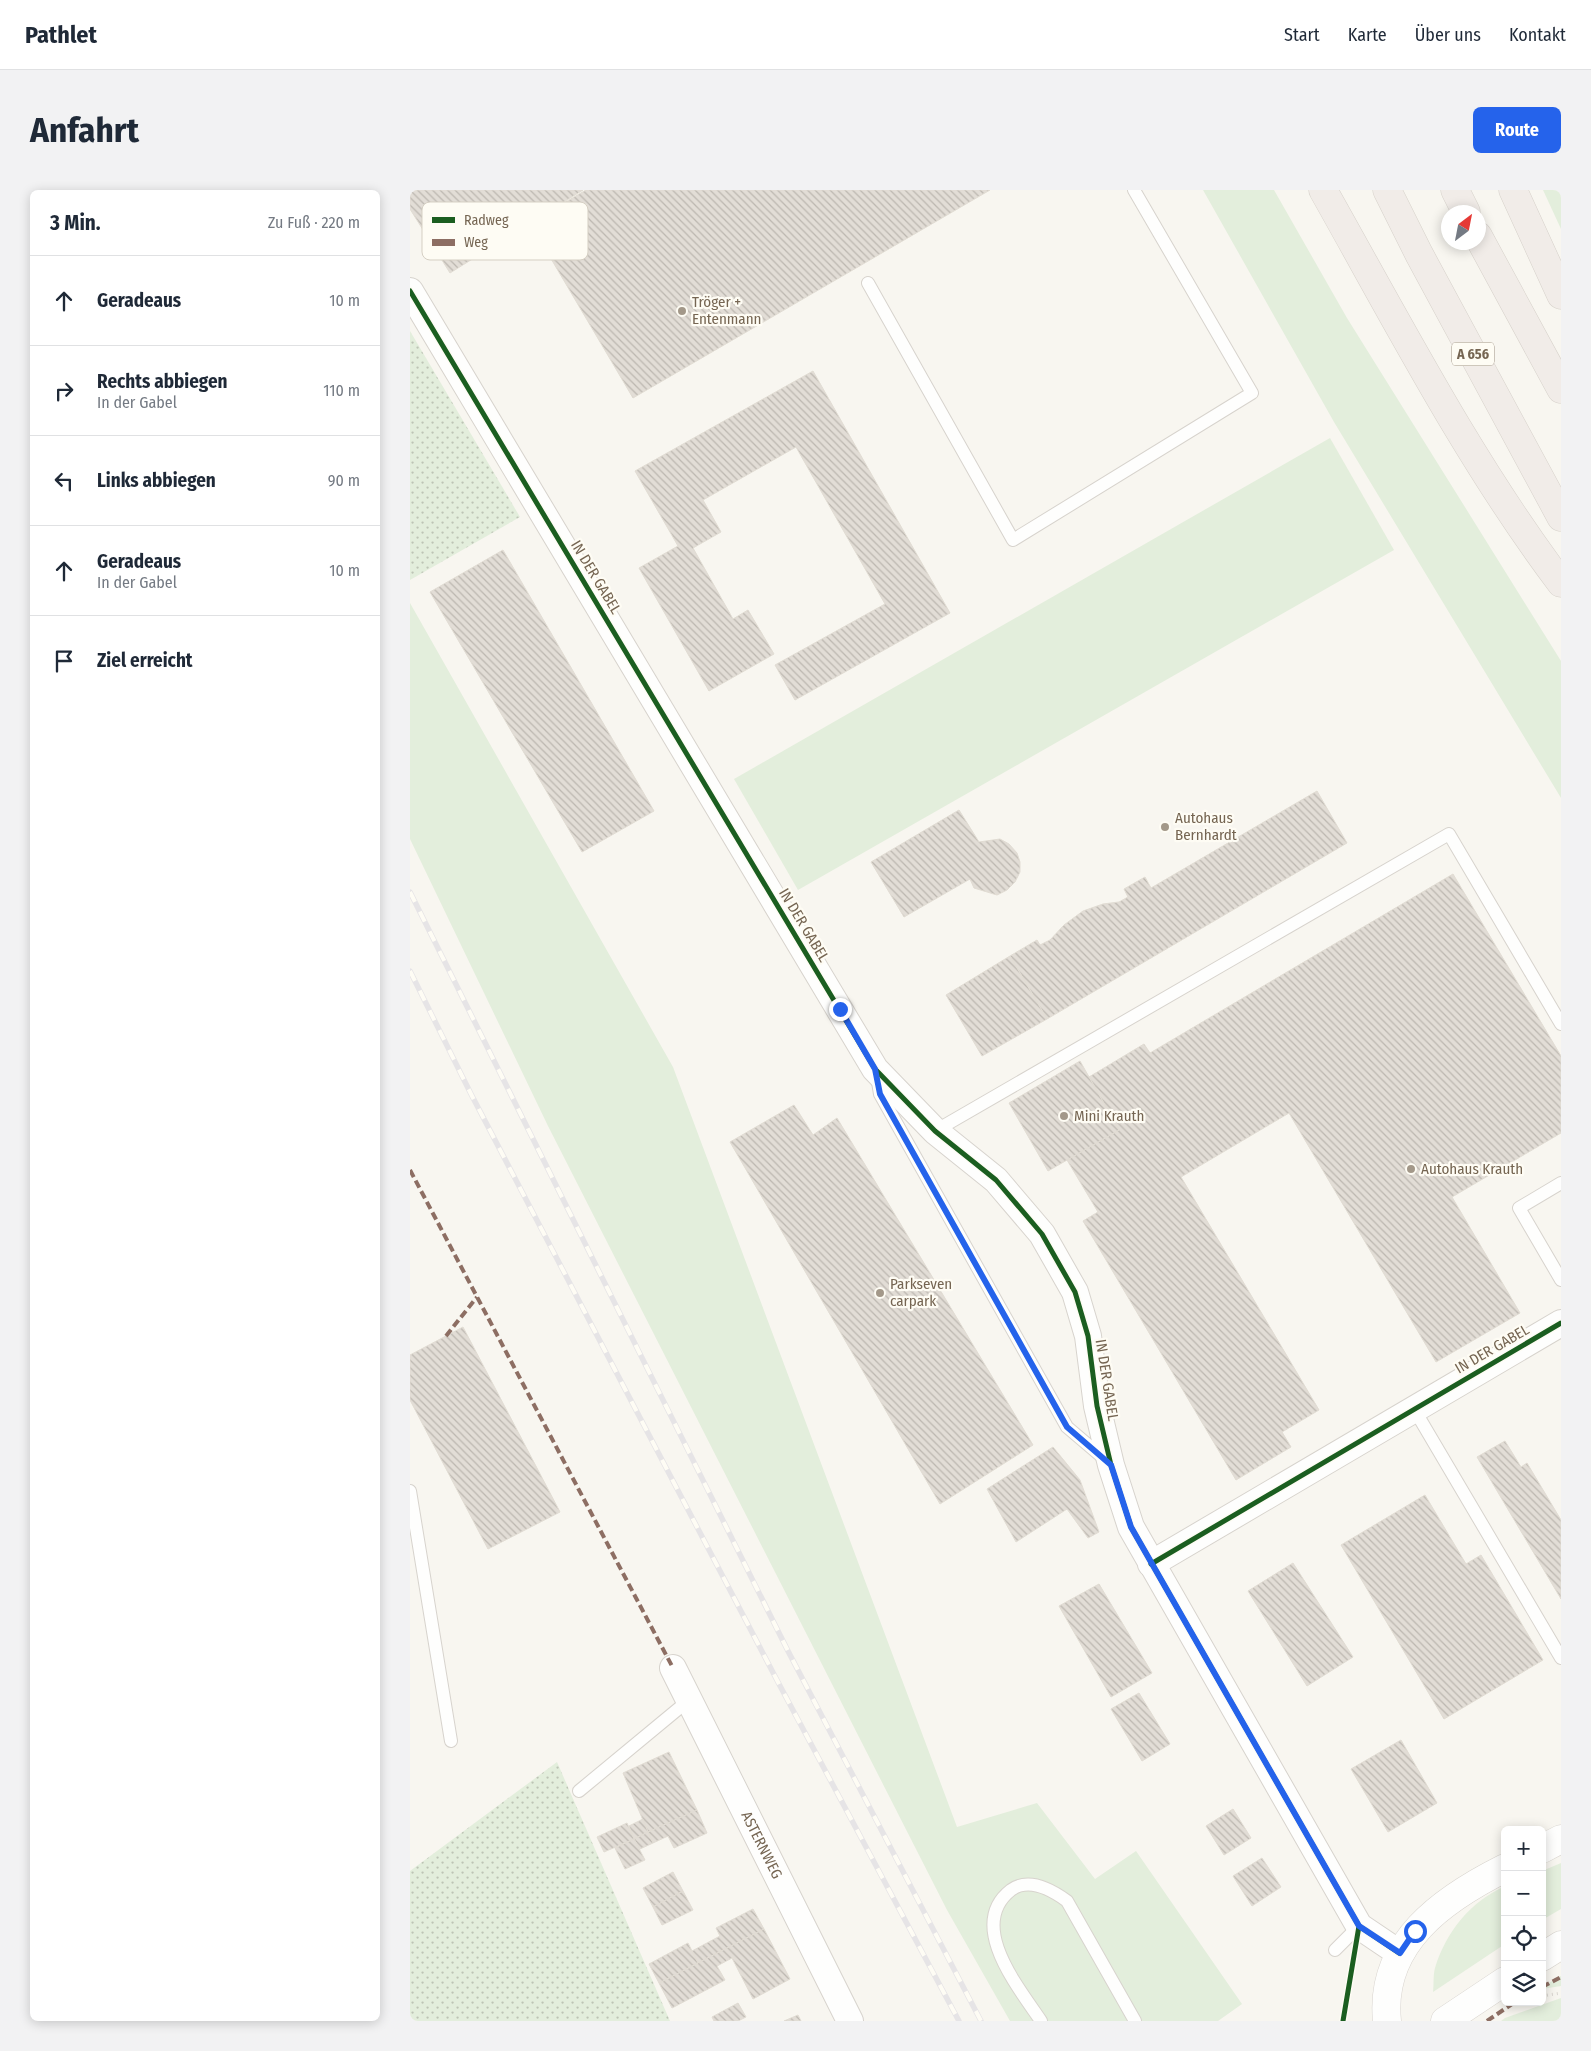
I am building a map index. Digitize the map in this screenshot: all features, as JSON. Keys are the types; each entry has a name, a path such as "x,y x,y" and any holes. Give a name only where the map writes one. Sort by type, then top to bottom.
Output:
{"highway":[{"path":"1323,190 1444,406 1530,542 1561,583"},
{"name":"A 656","path":"1387,190 1419,254 1561,517"},
{"path":"1455,190 1462,205"},
{"path":"1513,190 1561,295"},
{"path":"1486,250 1561,389"}],"main road":[{"path":"1546,1847 1561,1839"},
{"path":"1387,2021 1386,2007 1389,1980 1400,1953 1415,1931 1458,1893 1501,1870"},
{"path":"1546,1954 1561,1945"},
{"path":"1449,2018 1501,1985"}],"street":[{"name":"IN DER GABEL","path":"410,291 875,1069 935,1131 996,1180 1042,1234 1074,1292 1088,1336 1097,1406 1111,1465 1131,1527 1359,1926 1400,1953"},
{"name":"IN DER GABEL","path":"1151,1564 1561,1323"},
{"name":"ASTERNWEG","path":"673,1668 850,2021"}],"lane":[{"path":"868,283 1013,540 1252,393 1134,190"},
{"path":"935,1131 1449,834 1561,1024"},
{"path":"875,1069 880,1094 1067,1427 1111,1465"},
{"path":"1561,1182 1519,1208 1561,1280"},
{"path":"1414,1410 1561,1658"},
{"path":"410,1491 451,1741"},
{"path":"579,1791 689,1700"},
{"path":"1040,2021 1001,1959 994,1934 997,1907 1003,1897 1014,1888 1028,1885 1041,1886 1067,1901 1135,2021"},
{"path":"1335,1950 1359,1926"}],"path":[{"path":"1546,1995 1561,1993"}],"green space":[{"path":"1203,190 1274,190 1347,318 1561,661 1561,798 1334,422"},
{"path":"1543,190 1561,190 1561,229"},
{"path":"410,331 520,517 410,580"},
{"path":"1330,438 1394,550 798,890 734,779"},
{"path":"410,603 673,1067 957,1827 1037,1803 1095,1879 1136,1851 1242,2004 1218,2021 1010,2021 947,1910 548,1126 410,839"},
{"path":"557,1762 670,2021 410,2021 410,1871"},
{"path":"1561,1863 1561,1909 1546,1918 1546,1871"},
{"path":"1501,1888 1501,1947 1433,1992 1435,1968 1453,1930 1470,1909"},
{"path":"1561,1976 1561,1986 1546,1988 1546,1985"},
{"path":"1561,1998 1561,2021 1501,2021 1539,2006 1546,2006 1546,2003"}],"building":[{"path":"410,190 583,190 564,202 422,202 422,228 410,209"},
{"name":"Tröger + Entenmann","path":"586,190 990,190 633,398 552,260 588,260 588,202 566,202"},
{"path":"442,260 471,260 450,273"},
{"path":"813,371 950,613 795,700 775,665 885,604 796,447 703,500 721,532 693,548 733,619 748,610 774,654 709,691 639,568 678,546 635,471"},
{"path":"503,550 654,811 582,852 430,592"},
{"path":"1317,791 1347,843 1047,1019 1010,956 1037,940 1040,945 1050,940 1064,925 1083,911 1103,904 1119,902 1128,897 1124,889 1145,877 1151,888"},
{"path":"959,810 979,842 1000,839 1009,844 1017,853 1020,862 1020,872 1015,882 1007,890 997,895 974,888 970,879 904,917 871,862"},
{"name":"Autohaus Krauth","path":"1453,874 1561,1056 1561,1133 1452,1197 1520,1313 1436,1362 1289,1113 1181,1177 1319,1410 1282,1432 1291,1447 1236,1480 1083,1221 1098,1212 1067,1160 1119,1130 1089,1077 1144,1044 1150,1053"},
{"path":"1010,956 1047,1019 982,1056 946,995"},
{"name":"Mini Krauth","path":"1080,1061 1119,1130 1048,1171 1009,1103"},
{"name":"Parkseven carpark","path":"794,1105 813,1135 837,1118 1033,1445 940,1504 730,1142"},
{"path":"463,1327 560,1512 488,1549 410,1400 410,1355"},
{"path":"1505,1441 1521,1467 1527,1463 1561,1520 1561,1599 1477,1457"},
{"path":"1053,1447 1080,1480 1099,1532 1088,1538 1067,1509 1016,1542 987,1489"},
{"path":"1425,1495 1466,1564 1481,1555 1543,1660 1444,1719 1341,1545"},
{"path":"1293,1563 1353,1657 1307,1686 1248,1591"},
{"path":"1099,1584 1152,1673 1111,1697 1059,1606"},
{"path":"1139,1693 1170,1744 1142,1761 1111,1709"},
{"path":"1401,1740 1437,1803 1388,1832 1351,1769"},
{"path":"669,1752 697,1810 648,1832 623,1773"},
{"path":"1233,1809 1251,1838 1224,1855 1206,1826"},
{"path":"697,1810 707,1833 674,1848 668,1836 653,1843 648,1832"},
{"path":"643,1819 648,1832 634,1839 629,1826"},
{"path":"627,1823 634,1839 604,1852 597,1837"},
{"path":"648,1832 653,1843 640,1849 634,1839"},
{"path":"634,1839 645,1860 625,1869 615,1848"},
{"path":"1262,1858 1281,1887 1252,1906 1233,1876"},
{"path":"673,1872 683,1891 653,1907 643,1888"},
{"path":"683,1891 693,1910 662,1925 653,1907"},
{"path":"753,1909 764,1929 698,1963 692,1951 720,1936 716,1928"},
{"path":"764,1929 790,1979 753,1999 732,1958 717,1966 725,1980 672,2008 659,1983"},
{"path":"688,1943 698,1963 659,1983 649,1964"},
{"path":"738,2003 746,2017 738,2021 714,2021 712,2017"},
{"path":"798,2015 801,2021 784,2021"}],"railway":[{"path":"410,892 788,1651 981,2021"},
{"path":"410,971 471,1094 779,1684 959,2021"}],"marked path":[{"path":"410,1170 673,1668"},
{"path":"446,1336 477,1297"},
{"path":"1546,1985 1561,1977"},
{"path":"1487,2021 1509,2006"}],"cycle path":[{"path":"410,291 875,1069 935,1131 996,1180 1042,1234 1075,1292 1088,1336 1097,1406 1111,1465 1131,1527 1359,1926 1399,1953"},
{"path":"1151,1564 1561,1323"},
{"path":"1343,2021 1359,1926"}],"place":[{"name":"Tröger + Entenmann","path":"682,311"},
{"name":"Autohaus Bernhardt","path":"1165,827"},
{"name":"Mini Krauth","path":"1064,1116"},
{"name":"Autohaus Krauth","path":"1411,1169"},
{"name":"Parkseven carpark","path":"880,1293"}],"route":[{"path":"840,1009 875,1069 880,1094 1067,1427 1111,1465 1131,1527 1359,1926 1400,1953 1415,1931"}]}
